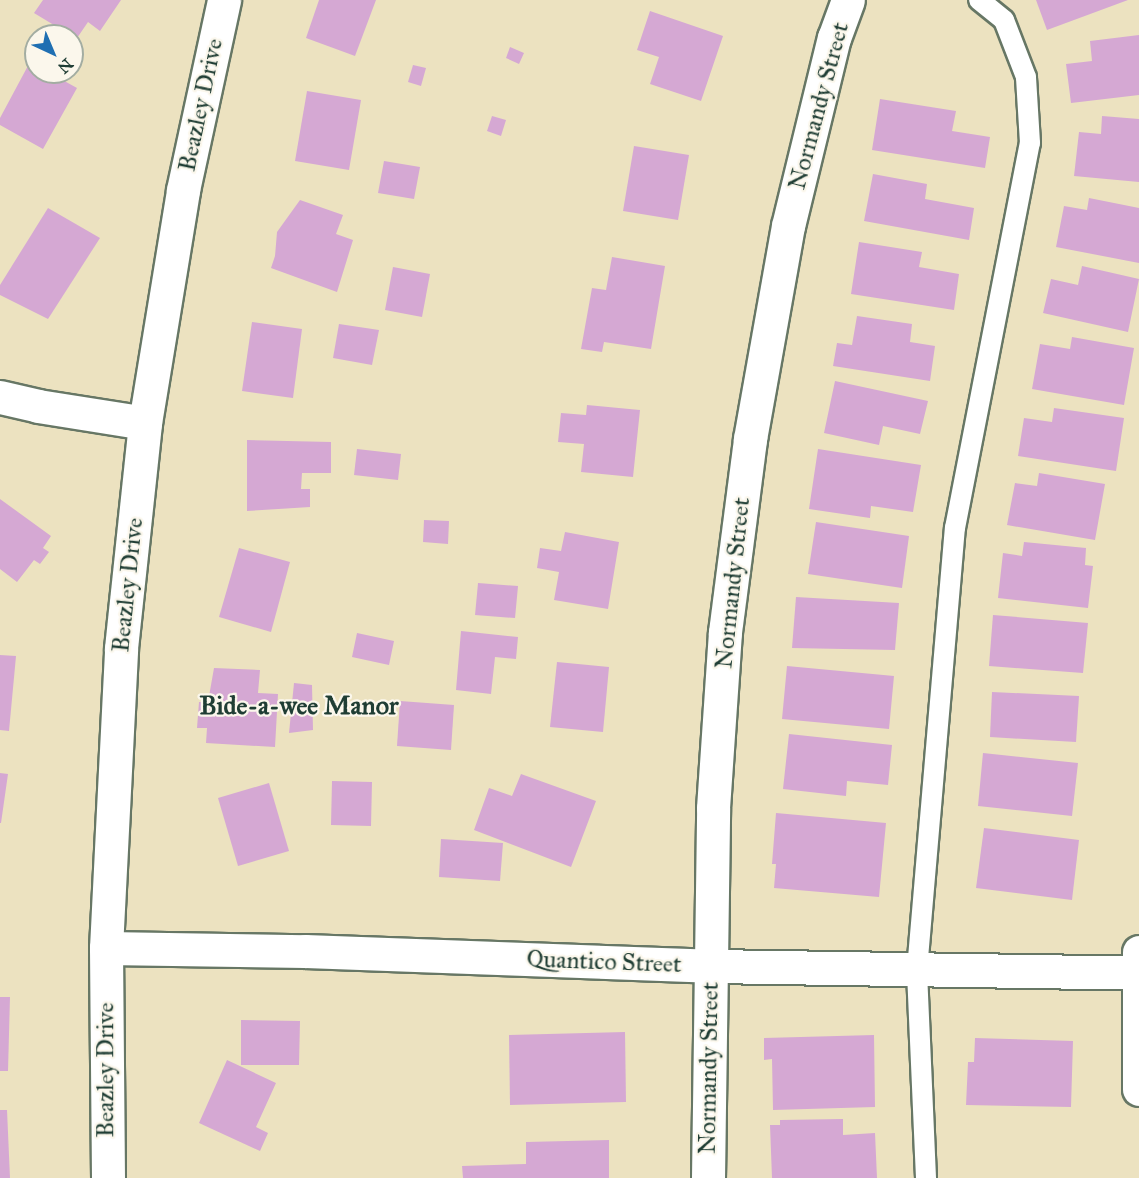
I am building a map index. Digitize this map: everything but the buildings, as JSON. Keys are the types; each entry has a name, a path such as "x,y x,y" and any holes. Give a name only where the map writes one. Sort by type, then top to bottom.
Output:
{"street":[{"name":"Beazley Drive","path":"108,1178 106,948 122,648 145,423 183,190 224,0"},
{"name":"Normandy Street","path":"708,1178 713,808 725,632 750,439 788,226 834,38 848,0"},
{"path":"0,398 145,423"},
{"name":"Quantico Street","path":"106,948 305,951 710,966 917,969 1138,962"},
{"path":"1138,962 1139,1089"}],"lane":[{"path":"926,1178 917,969 955,528 1030,143 1026,77 1004,20 979,0"}],"district":[{"name":"Bide-a-wee Manor","path":"299,706"}]}
